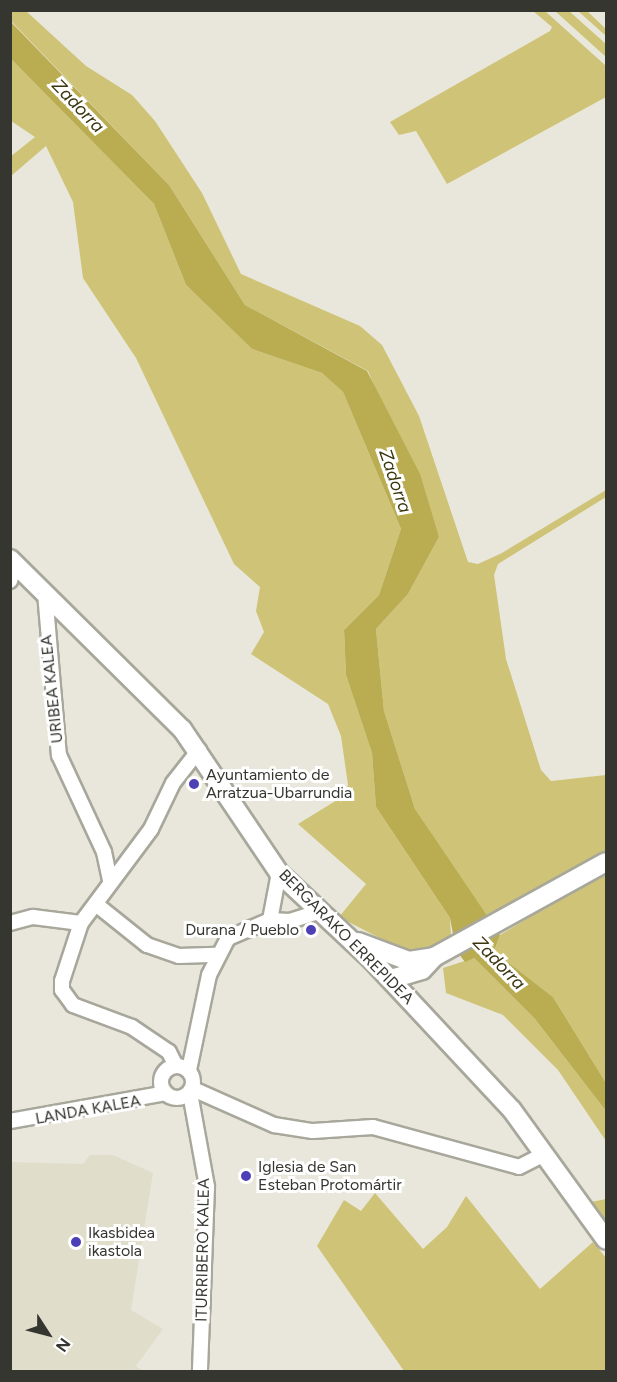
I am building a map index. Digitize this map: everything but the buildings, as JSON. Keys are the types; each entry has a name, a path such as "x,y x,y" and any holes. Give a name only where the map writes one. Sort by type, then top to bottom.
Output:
{"street":[{"name":"BERGARAKO ERREPIDEA","path":"12,568 45,593 199,750 279,873 391,979 512,1110 606,1240"},
{"name":"URIBEA KALEA","path":"45,593 59,755 104,852 110,881"},
{"path":"182,1068 169,1053 132,1027 65,997 62,981 81,923 97,905 110,881 151,829 174,783 199,750"},
{"path":"391,979 536,904 606,862"},
{"path":"270,920 279,873"},
{"path":"97,905 147,945 179,956 216,955"},
{"path":"182,1068 216,955 228,938 270,920 290,921 318,912"},
{"path":"10,923 33,917 81,923"},
{"path":"350,939 412,967"},
{"path":"412,967 411,991 418,1009"},
{"path":"165,1093 163,1075 182,1068"},
{"name":"ITURRIBERO KALEA","path":"182,1068 191,1091 207,1186 200,1371"},
{"path":"191,1091 274,1125 313,1131 373,1127 519,1167 543,1155"},
{"name":"LANDA KALEA","path":"10,1121 165,1093 176,1099 191,1091"}],"shaded area":[{"path":"11,11 26,11 86,66 132,95 155,121 202,193 241,274 360,326 382,345 419,416 468,562 478,564 502,553 606,490 606,497 498,564 494,575 506,659 541,770 551,781 606,775 606,851 486,917 415,809 384,711 376,629 408,594 439,537 368,371 245,305 169,185 11,21"},
{"path":"533,11 545,11 606,66 606,97 447,184 416,131 399,135 390,122 550,31 552,27"},
{"path":"555,11 569,11 606,44 606,57"},
{"path":"578,11 587,11 606,29 606,36"},
{"path":"11,59 154,204 186,285 252,349 322,373 343,392 401,529 379,595 344,630 346,675 372,753 376,807 450,918 451,936 420,952 397,947 339,917 366,884 298,824 342,797 348,785 341,736 328,704 251,654 264,632 256,611 260,587 234,564 136,358 83,278 73,202 46,146 11,176 10,157 35,137 11,121"},
{"path":"606,871 606,1083 553,997 494,951 500,935"},
{"path":"474,958 535,1019 606,1111 606,1141 558,1070 503,1015 446,993 443,968"},
{"name":"Ikasbidea ikastola","path":"90,1155 113,1155 153,1173 131,1310 163,1329 136,1366 142,1371 11,1371 11,1162 83,1164"},
{"path":"375,1193 423,1249 447,1227 466,1196 540,1289 593,1242 606,1258 606,1371 404,1371 317,1246 344,1200 361,1211"},
{"path":"606,1199 606,1228 591,1202"}],"water":[{"name":"Zadorra","path":"10,21 169,185 245,305 367,371 420,474 439,537 408,594 376,629 384,711 415,809 500,935 494,951 553,997 606,1083 606,1111 535,1019 474,958 465,962 456,950 450,918 376,807 372,753 346,675 344,630 379,595 401,529 343,392 322,373 252,349 186,285 154,204 11,59"}],"place":[{"name":"Ayuntamiento de Arratzua-Ubarrundia","path":"194,784"},
{"name":"Durana / Pueblo","path":"311,930"},
{"name":"Iglesia de San Esteban Protomártir","path":"246,1176"},
{"name":"Ikasbidea ikastola","path":"76,1242"}]}
